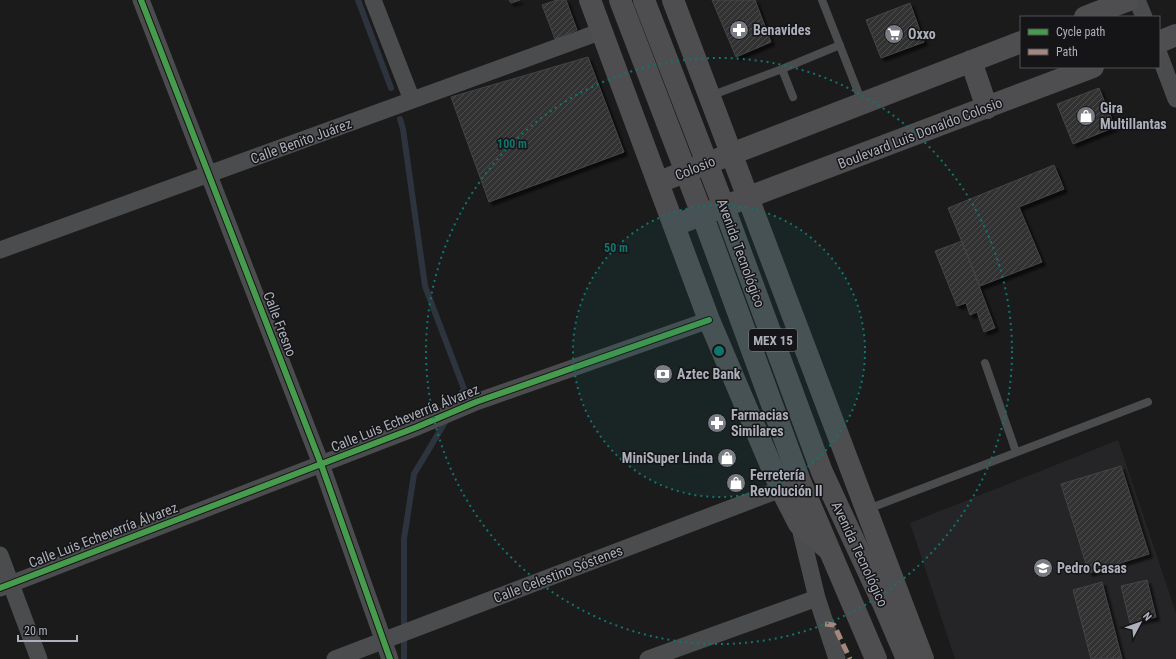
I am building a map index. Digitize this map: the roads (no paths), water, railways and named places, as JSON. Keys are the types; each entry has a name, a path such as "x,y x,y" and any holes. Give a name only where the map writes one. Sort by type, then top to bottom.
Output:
{"main road":[{"name":"Avenida Tecnológico","path":"590,0 675,225 709,320 781,489 800,524 829,550"},
{"name":"Avenida Tecnológico","path":"620,0 702,214 800,481 876,659"},
{"name":"Avenida Tecnológico","path":"644,0 724,207 822,472 882,601 907,659"},
{"name":"Avenida Tecnológico","path":"673,0 923,659"},
{"path":"1088,16 1130,0"},
{"path":"1160,42 1176,36"},
{"path":"731,153 1020,42"},
{"path":"971,61 987,108"},
{"name":"Boulevard Luis Donaldo Colosio","path":"748,198 1090,68"},
{"name":"Colosio","path":"659,182 731,153"},
{"path":"675,225 748,198"}],"street":[{"name":"Calle Fresno","path":"142,0 388,639 390,659"},
{"path":"372,0 412,100"},
{"path":"1137,0 1144,16"},
{"name":"Calle Benito Juárez","path":"0,250 602,31"},
{"path":"1160,57 1176,99"},
{"name":"Calle Luis Echeverría Álvarez","path":"5,586 416,427 476,402 709,320"},
{"name":"Calle Celestino Sóstenes","path":"335,659 781,489"},
{"path":"800,524 817,598 836,659"},
{"path":"0,555 5,586 39,659"},
{"path":"648,659 817,598"}],"lane":[{"path":"822,0 862,103"},
{"path":"709,96 782,69 840,45"},
{"path":"782,69 793,97"},
{"path":"985,363 1016,452"},
{"path":"867,510 1148,402"}],"waterway":[{"path":"358,0 391,88"},
{"path":"400,119 403,129 425,286 464,389 454,407"},
{"path":"404,659 404,539 414,474 447,419"}],"place":[{"name":"Benavides","path":"739,30"},
{"name":"Oxxo","path":"894,34"},
{"name":"Gira Multillantas","path":"1086,116"},
{"name":"Aztec Bank","path":"663,374"},
{"name":"Farmacias Similares","path":"717,423"},
{"name":"MiniSuper Linda","path":"727,458"},
{"name":"Ferretería Revolución II","path":"736,483"},
{"name":"Pedro Casas","path":"1043,568"}]}
